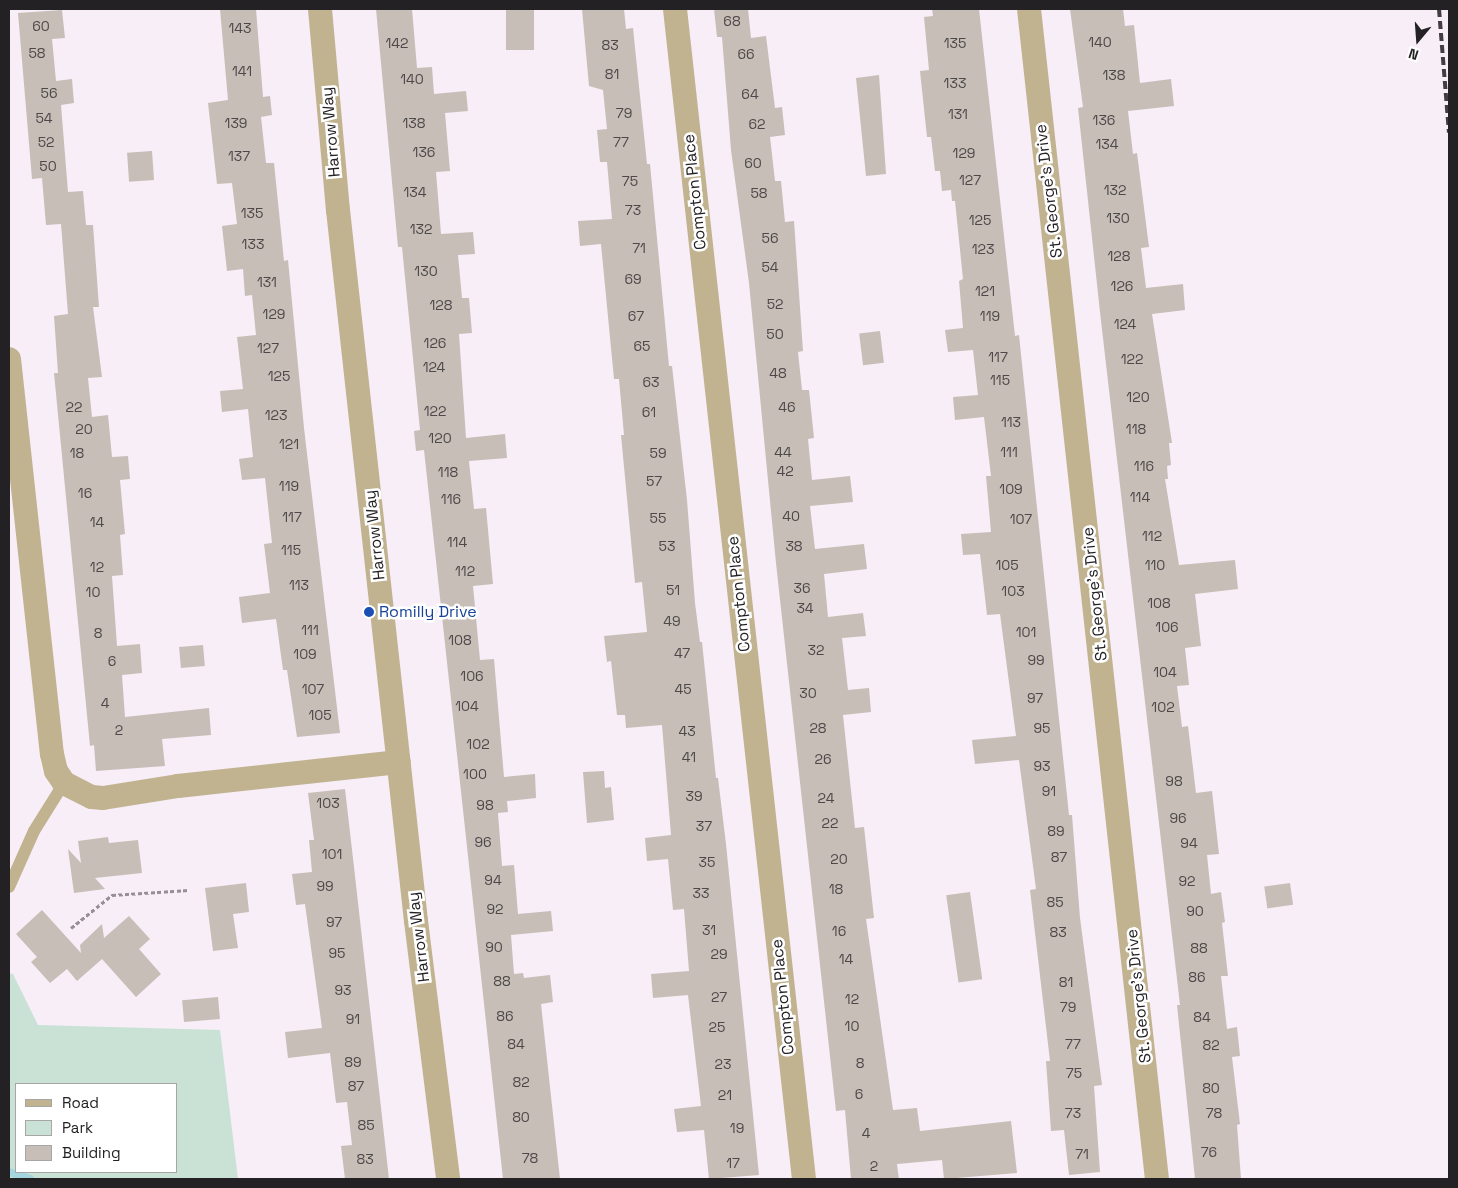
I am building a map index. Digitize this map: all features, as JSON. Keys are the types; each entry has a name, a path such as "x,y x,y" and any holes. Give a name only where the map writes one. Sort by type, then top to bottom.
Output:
{"street":[{"name":"Harrow Way","path":"320,9 338,210 399,762 448,1179"},
{"name":"Compton Place","path":"674,9 804,1179"},
{"name":"St. George's Drive","path":"1029,9 1157,1179"},
{"path":"9,359 52,754 56,771 64,783 92,797 103,798 178,786 399,762"}],"lane":[{"path":"9,887 34,831 64,783"}],"path":[{"path":"72,928 112,895 189,890"}],"green space":[{"path":"9,973 13,974 38,1025 220,1030 238,1179 9,1179"}],"building":[{"path":"220,9 256,9 263,97 270,96 272,115 261,117 266,163 274,163 284,261 288,260 304,428 340,733 297,737 287,670 283,670 276,619 242,623 239,597 270,593 264,544 272,543 265,478 242,480 239,459 253,457 248,409 222,412 220,391 243,389 237,337 256,335 252,295 245,296 243,269 227,271 222,226 237,224 232,183 217,184 208,103 228,100"},
{"path":"376,9 412,9 417,68 432,67 434,94 466,91 468,111 445,113 450,171 436,172 441,234 473,232 475,254 458,255 462,298 469,298 472,333 459,334 466,438 505,434 507,458 469,461 474,509 486,508 493,584 473,586 480,660 494,659 504,777 535,774 536,798 507,801 508,812 498,813 502,866 514,865 518,914 551,911 553,931 511,935 514,974 523,973 524,978 550,975 553,1002 541,1004 560,1179 503,1179 424,450 416,451 414,431 420,430 402,247 398,247"},
{"path":"506,9 534,9 534,50 506,50"},
{"path":"582,9 624,9 626,29 633,28 647,164 650,164 669,366 672,366 687,500 695,603 700,642 702,642 716,778 718,778 726,844 759,1175 709,1179 704,1130 677,1132 674,1109 701,1106 688,995 653,998 651,974 689,971 684,909 673,910 668,859 647,861 645,838 671,835 662,725 626,728 625,715 617,715 611,661 607,662 604,636 647,632 642,582 635,583 621,435 624,435 619,379 614,379 601,244 580,246 578,221 612,219 607,162 600,162 597,130 607,129 603,90 589,86"},
{"path":"714,9 748,9 751,38 766,36 775,108 782,107 785,135 770,137 775,181 781,181 785,222 794,221 803,351 798,352 802,390 809,390 814,438 808,439 812,480 850,476 853,502 810,506 815,549 864,544 867,569 824,574 828,617 863,613 866,636 842,638 848,690 869,688 871,712 843,715 855,828 864,827 874,918 866,919 893,1110 917,1108 920,1131 1011,1121 1017,1173 944,1179 942,1160 897,1164 899,1179 851,1179 845,1110 836,1111 776,563 749,283 731,150 722,37 717,37"},
{"path":"932,9 979,9 1015,336 1019,335 1069,815 1072,815 1080,918 1102,1085 1094,1086 1100,1172 1069,1175 1064,1130 1051,1131 1046,1061 1050,1061 1030,890 1036,889 1019,760 975,764 972,740 1016,736 1000,614 987,615 980,554 963,555 961,534 991,532 986,476 991,476 984,417 955,420 953,397 978,395 973,350 948,352 945,330 963,328 959,281 963,279 955,201 952,201 951,190 942,191 940,171 935,171 931,137 927,137 920,71 929,70 924,17 933,16"},
{"path":"1070,9 1123,9 1125,26 1134,25 1140,83 1171,79 1174,106 1128,111 1133,154 1137,153 1149,247 1141,248 1146,288 1183,284 1185,310 1152,314 1172,443 1169,443 1171,465 1167,466 1168,479 1165,479 1179,565 1235,560 1238,589 1195,594 1201,646 1185,648 1189,685 1177,686 1182,727 1188,726 1196,793 1212,791 1219,854 1207,855 1211,894 1221,892 1225,922 1222,923 1228,976 1221,976 1227,1029 1237,1027 1240,1056 1232,1057 1240,1124 1237,1125 1241,1179 1195,1179 1177,1005 1180,1005 1100,312 1078,108 1083,107"},
{"path":"62,10 65,38 52,39 56,81 72,79 74,103 61,105 68,192 83,191 86,225 93,225 99,307 93,307 102,377 88,378 92,417 108,415 112,457 128,456 130,479 120,480 125,534 120,535 123,575 112,576 117,646 140,644 142,673 122,675 125,717 209,708 211,735 162,739 165,766 96,771 94,745 90,746 54,373 58,373 54,316 68,314 61,224 46,225 42,178 32,179 18,13"},
{"path":"879,75 886,174 866,176 856,78"},
{"path":"152,151 154,180 129,182 127,153"},
{"path":"880,331 884,363 863,365 859,334"},
{"path":"203,645 205,666 181,668 179,647"},
{"path":"604,771 605,788 611,787 614,820 587,823 583,772"},
{"path":"345,789 389,1179 345,1179 341,1146 352,1145 347,1102 336,1103 330,1053 288,1058 285,1032 322,1028 305,904 296,905 292,874 312,872 309,840 314,840 308,793"},
{"path":"108,837 109,843 138,840 142,873 95,878 105,889 74,893 68,849 81,863 78,841"},
{"path":"246,883 249,912 233,914 238,948 213,951 205,888"},
{"path":"1290,883 1293,905 1267,908 1264,887"},
{"path":"970,892 982,979 958,982 946,895"},
{"path":"42,910 81,953 80,945 102,924 104,938 129,916 150,939 139,949 161,974 136,997 102,959 77,981 67,969 50,983 31,962 37,957 16,934"},
{"path":"218,997 220,1019 184,1022 182,1000"}],"waterway":[{"path":"9,1172 30,1179"}],"railway":[{"path":"1439,9 1449,133"}],"place":[{"name":"Romilly Drive","path":"369,612"}]}
